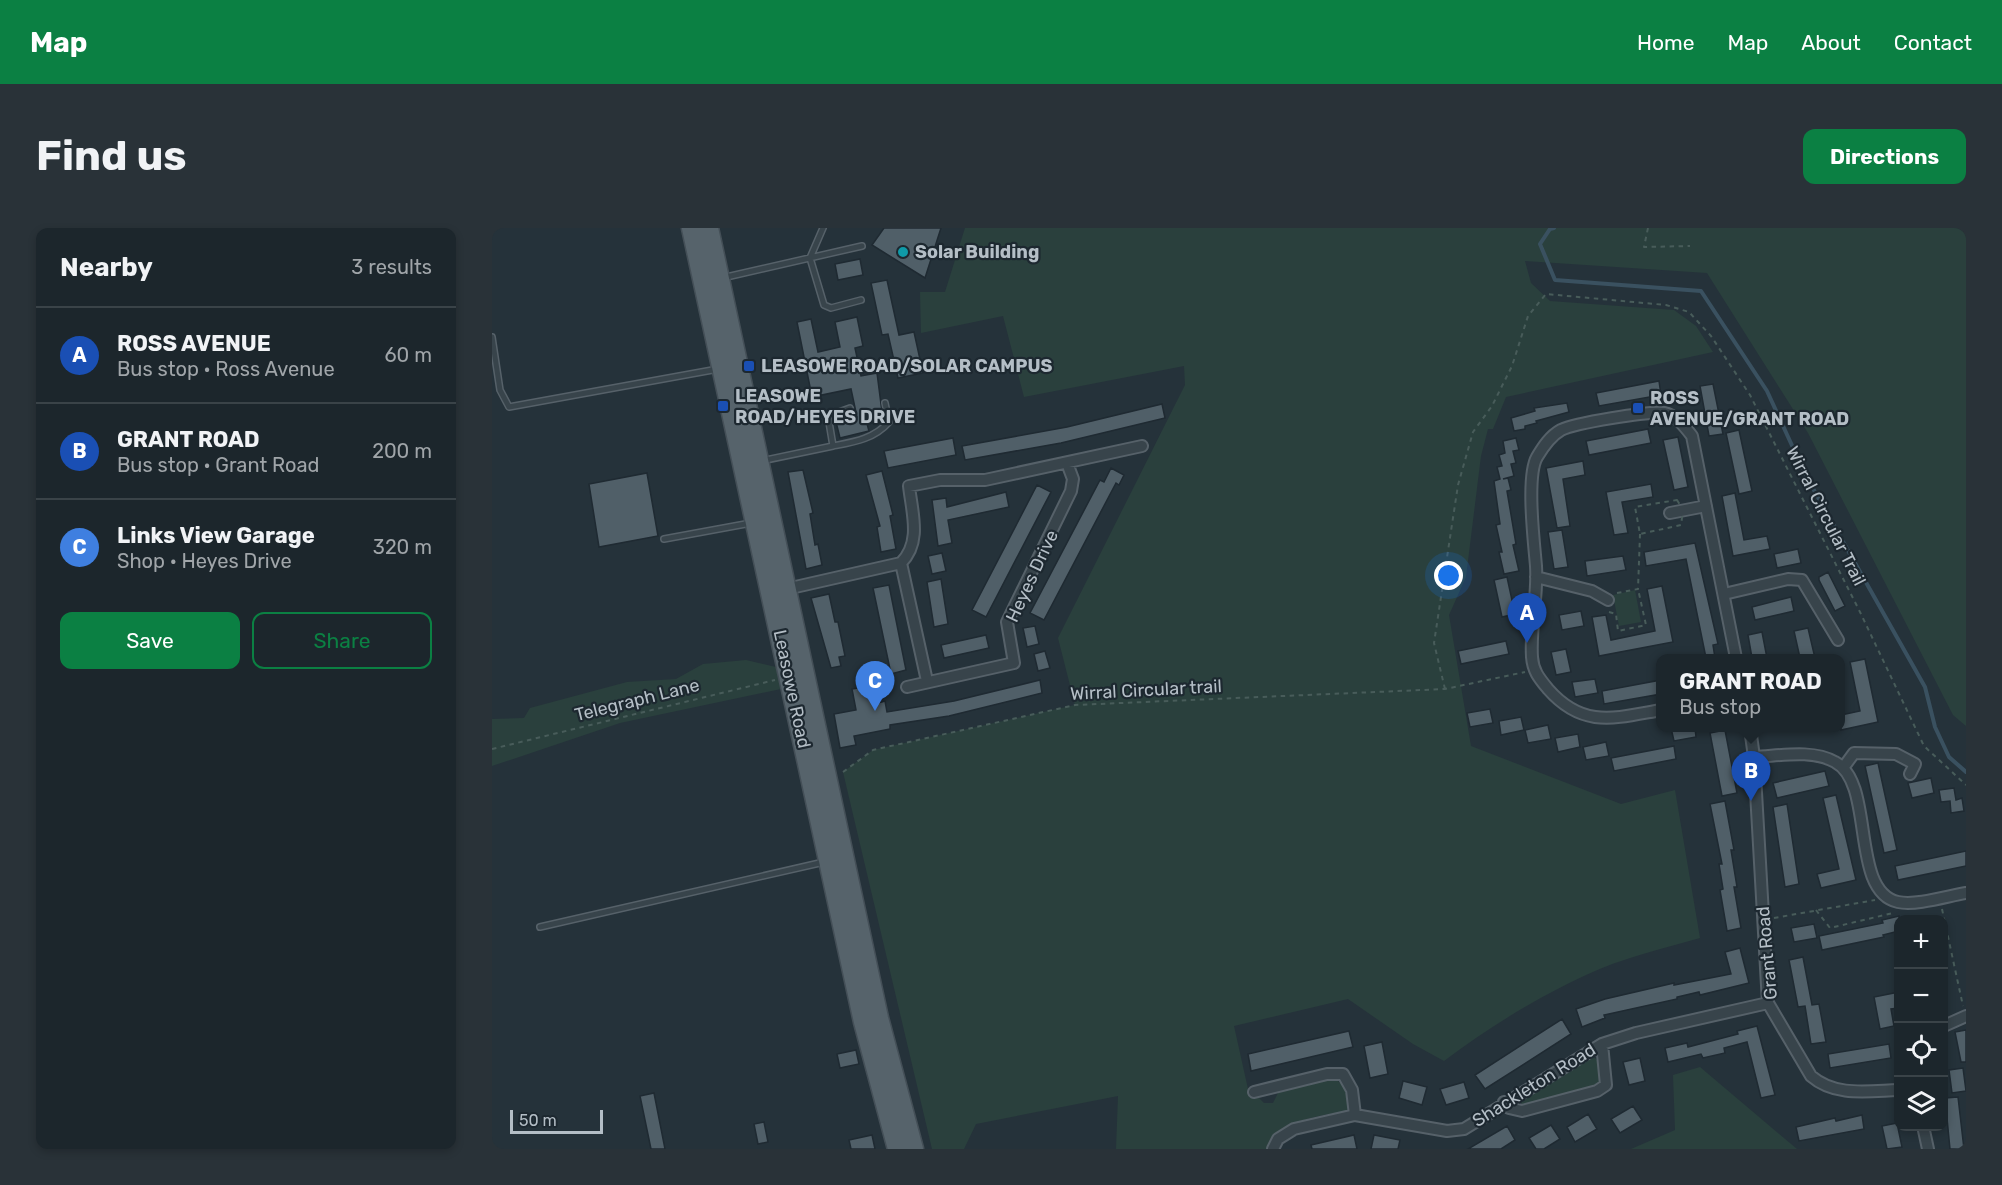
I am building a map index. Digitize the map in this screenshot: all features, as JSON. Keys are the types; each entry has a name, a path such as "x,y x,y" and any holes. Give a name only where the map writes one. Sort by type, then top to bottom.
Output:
{"main road":[{"name":"Leasowe Road","path":"691,228 756,522 779,590 828,783 879,1018 914,1149"},
{"name":"Leasowe Road","path":"709,228 759,461 779,590 789,676 863,1022 897,1149"}],"street":[{"path":"1656,711 1611,719 1588,716 1558,700 1534,671 1532,623 1536,577 1532,485 1535,460 1546,442 1561,430 1632,416 1666,413 1681,422 1692,436 1735,654"},
{"path":"779,590 902,563 911,553 915,538 909,486 940,480 985,480 1142,446"},
{"name":"Heyes Drive","path":"927,681 1014,663 1007,622 1071,491 1073,479 1067,463"},
{"path":"1670,513 1706,506"},
{"path":"902,563 927,681 907,687"},
{"path":"1536,577 1592,591 1605,598"},
{"path":"1724,594 1788,579 1802,580 1838,640"},
{"name":"Grant Road","path":"1751,732 1754,757 1768,1003 1811,1076 1820,1084 1838,1091 1894,1090"},
{"path":"1843,768 1854,753 1896,754 1915,764 1910,774"},
{"path":"1754,757 1820,755 1843,768 1854,791 1873,877 1881,892 1886,896 1898,902 1966,893"},
{"name":"Shackleton Road","path":"1273,1149 1278,1138 1294,1129 1355,1115 1447,1131 1464,1129 1480,1121 1504,1102 1602,1044 1636,1033 1768,1003"},
{"path":"1948,1024 1966,1016"},
{"path":"1504,1102 1509,1108 1522,1111 1597,1091 1606,1085 1602,1044"},
{"path":"1254,1092 1328,1074 1343,1074 1352,1090 1355,1115"},
{"path":"1924,1131 1928,1149"}],"lane":[{"path":"823,228 810,258 824,305 831,308 861,300"},
{"path":"721,279 862,246"},
{"path":"492,337 500,390 509,407 723,368"},
{"path":"759,461 870,438 889,423 885,403"},
{"path":"833,446 828,416 850,408"},
{"path":"664,539 756,522"},
{"path":"540,927 829,861"}],"path":[{"path":"1644,247 1648,228"},
{"path":"1640,247 1690,246"},
{"name":"Wirral Circular Trail","path":"1444,689 1434,643 1458,485 1473,432 1492,406 1512,366 1528,316 1546,294 1666,305 1689,312 1711,336 1750,395 1860,612 1924,746 1966,785"},
{"path":"1638,589 1605,598 1605,610 1616,614 1618,631 1646,626 1638,589 1640,534"},
{"name":"Wirral Circular trail","path":"828,783 873,750 1076,705 1444,689 1534,671"},
{"name":"Telegraph Lane","path":"492,749 789,676"},
{"path":"1764,920 1886,896"},
{"path":"1940,898 1966,1016"},
{"path":"1816,910 1830,928 1900,912 1906,901"}],"green space":[{"path":"965,228 1966,228 1966,726 1953,715 1808,433 1707,273 1525,261 1531,283 1550,301 1674,310 1696,326 1713,352 1506,397 1493,429 1488,429 1481,456 1466,577 1449,615 1471,746 1621,804 1675,790 1700,938 1642,954 1567,984 1513,1014 1444,1061 1413,1044 1348,999 1234,1026 1250,1098 1258,1097 1264,1103 1273,1103 1280,1089 1335,1078 1347,1090 1350,1110 1302,1120 1290,1125 1272,1139 1267,1149 1116,1149 1118,1096 976,1124 964,1149 932,1149 843,772 873,750 1075,705 1058,638 1185,385 1184,366 1024,397 1003,316 921,333 920,292 945,292"},
{"path":"1635,590 1641,622 1619,626 1613,595"},
{"path":"746,660 776,667 781,689 620,723 492,766 492,719 524,718 530,708 627,682 676,679 703,664"},
{"path":"1593,1056 1597,1060 1601,1082 1595,1087 1523,1106 1520,1101 1526,1096"},
{"path":"1700,1067 1797,1149 1631,1149 1675,1130 1673,1075"}],"building":[{"name":"Solar Building","path":"884,228 941,228 925,278 872,245"},
{"path":"860,259 863,275 838,280 835,264"},
{"path":"887,280 899,335 914,332 923,373 898,378 888,334 882,335 871,283"},
{"path":"857,317 863,346 855,348 861,376 877,373 882,412 865,416 869,431 840,438 836,422 857,417 851,389 812,397 797,322 811,319 818,352 840,347 835,322"},
{"path":"1659,381 1661,395 1599,406 1596,393"},
{"path":"1713,384 1723,434 1709,436 1700,386"},
{"path":"1567,403 1569,412 1536,421 1537,423 1525,426 1525,429 1514,431 1511,418 1535,411 1534,408"},
{"path":"1162,404 1165,418 1061,443 965,460 962,446 1067,427"},
{"path":"1648,429 1651,443 1589,455 1586,441"},
{"path":"1739,430 1752,491 1739,494 1726,433"},
{"path":"1678,437 1688,487 1674,490 1663,440"},
{"path":"953,438 956,455 888,468 884,451"},
{"path":"1516,438 1519,450 1513,451 1516,463 1511,464 1514,476 1503,479 1508,478 1511,490 1507,491 1516,544 1513,545 1519,571 1504,574 1496,525 1500,524 1494,481 1500,479 1497,467 1502,466 1499,455 1505,453 1503,441"},
{"path":"1583,461 1585,475 1563,479 1570,526 1557,528 1546,468"},
{"path":"1111,468 1124,475 1119,485 1116,483 1044,620 1030,613 1100,480 1104,482"},
{"path":"803,470 813,513 810,514 815,545 818,544 822,565 806,569 788,472"},
{"path":"882,471 893,515 890,516 896,549 881,552 877,527 880,526 866,475"},
{"path":"647,473 658,536 599,547 589,484"},
{"path":"1651,484 1653,497 1622,502 1628,533 1614,535 1606,492"},
{"path":"1037,485 1051,492 986,617 972,610"},
{"path":"1006,492 1009,507 948,520 952,543 938,546 932,500 946,498 947,507"},
{"path":"1735,493 1744,540 1767,536 1770,549 1733,556 1722,496"},
{"path":"1562,530 1568,567 1554,569 1548,532"},
{"path":"1695,543 1718,644 1713,645 1714,654 1705,654 1686,559 1646,566 1644,552"},
{"path":"1798,549 1801,563 1777,568 1774,554"},
{"path":"942,553 946,571 932,574 928,556"},
{"path":"1623,556 1626,570 1587,576 1585,561"},
{"path":"1828,572 1845,606 1835,611 1819,580 1819,577"},
{"path":"1507,577 1515,614 1502,617 1494,580"},
{"path":"941,579 948,624 934,627 927,582"},
{"path":"889,585 906,670 891,674 873,588"},
{"path":"1662,586 1673,642 1599,656 1592,617 1606,615 1611,640 1655,631 1647,589"},
{"path":"829,594 845,656 839,657 841,666 831,668 811,598"},
{"path":"1791,597 1794,611 1755,620 1752,607"},
{"path":"1581,611 1584,626 1562,630 1559,615"},
{"path":"1035,626 1039,644 1027,647 1023,628"},
{"path":"1808,628 1814,654 1799,654 1794,631"},
{"path":"1762,632 1766,654 1751,654 1748,635"},
{"path":"986,635 989,648 944,658 941,645"},
{"path":"1506,641 1509,654 1461,664 1458,651"},
{"path":"1566,649 1571,672 1556,675 1551,652"},
{"path":"1045,651 1050,668 1038,671 1034,654"},
{"path":"1865,659 1878,722 1845,729 1845,714 1860,711 1850,662"},
{"path":"1595,679 1598,693 1575,697 1572,682"},
{"path":"1040,680 1042,693 949,716 890,725 890,729 854,736 856,745 840,748 834,714 856,710 852,689 875,685 878,703 885,701 887,712 954,701"},
{"path":"1656,681 1656,695 1604,704 1602,691"},
{"path":"1490,709 1493,723 1470,727 1467,713"},
{"path":"1521,717 1524,730 1501,735 1499,721"},
{"path":"1548,725 1551,739 1528,743 1525,730"},
{"path":"1672,732 1695,732 1696,737 1674,741"},
{"path":"1725,732 1737,793 1722,796 1710,733"},
{"path":"1578,734 1580,747 1558,752 1555,738"},
{"path":"1606,742 1609,756 1586,760 1583,747"},
{"path":"1674,746 1676,759 1614,771 1611,758"},
{"path":"1878,763 1897,850 1884,853 1865,766"},
{"path":"1825,771 1829,786 1777,798 1773,783"},
{"path":"1931,778 1934,793 1912,798 1908,783"},
{"path":"1954,788 1956,800 1962,798 1964,811 1951,813 1950,801 1941,802 1939,790"},
{"path":"1836,795 1856,880 1821,888 1817,874 1839,869 1823,798"},
{"path":"1725,801 1734,850 1731,850 1737,887 1734,887 1741,928 1727,931 1720,890 1723,889 1719,864 1722,864 1710,804"},
{"path":"1787,804 1799,884 1785,887 1773,807"},
{"path":"1966,851 1966,866 1898,880 1895,866"},
{"path":"1894,917 1894,932 1883,935 1884,937 1822,950 1819,936 1883,923 1882,920"},
{"path":"1814,924 1817,938 1794,942 1791,928"},
{"path":"1740,948 1749,983 1700,995 1699,992 1604,1015 1605,1018 1582,1027 1576,1009 1605,999 1674,983 1674,985 1731,974 1725,952"},
{"path":"1803,957 1812,1005 1819,1004 1826,1042 1811,1044 1805,1006 1798,1007 1789,960"},
{"path":"1894,993 1894,1009 1891,1009 1894,1026 1880,1029 1874,997"},
{"path":"1562,1019 1571,1034 1485,1089 1475,1075"},
{"path":"1757,1026 1775,1095 1761,1098 1747,1042 1724,1048 1725,1053 1703,1058 1701,1054 1668,1062 1665,1048 1687,1043 1688,1047 1738,1034 1737,1031"},
{"path":"1966,1030 1966,1062 1961,1062 1955,1032"},
{"path":"1349,1031 1353,1047 1251,1071 1248,1054"},
{"path":"1382,1042 1388,1074 1370,1078 1364,1046"},
{"path":"1889,1044 1891,1058 1830,1068 1828,1054"},
{"path":"856,1050 859,1064 840,1068 837,1054"},
{"path":"1640,1058 1645,1081 1629,1085 1623,1062"},
{"path":"1963,1068 1966,1091 1952,1093 1949,1070"},
{"path":"1403,1081 1427,1087 1422,1105 1399,1098"},
{"path":"1464,1082 1469,1098 1446,1105 1440,1089"},
{"path":"654,1093 665,1149 651,1149 640,1096"},
{"path":"1958,1097 1964,1149 1950,1149 1948,1098"},
{"path":"1633,1106 1642,1120 1620,1133 1611,1119"},
{"path":"1588,1114 1597,1129 1575,1142 1567,1127"},
{"path":"1862,1115 1864,1129 1799,1141 1796,1127 1835,1118 1836,1121"},
{"path":"764,1122 768,1142 758,1144 754,1124"},
{"path":"1894,1124 1894,1131 1899,1131 1902,1147 1887,1149 1882,1126"},
{"path":"1551,1125 1560,1139 1544,1149 1536,1149 1529,1138"},
{"path":"1507,1126 1515,1140 1501,1149 1468,1149"},
{"path":"872,1135 875,1149 851,1149 849,1140"},
{"path":"1354,1135 1357,1149 1312,1149 1311,1145"},
{"path":"1374,1135 1400,1140 1398,1149 1371,1149"}],"waterway":[{"path":"1554,228 1550,229 1540,244 1555,280 1701,291 1767,391 1806,476 1925,687 1935,727 1949,757 1966,772"}],"place":[{"name":"Solar Building","path":"903,252"},
{"name":"LEASOWE ROAD/SOLAR CAMPUS","path":"749,366"},
{"name":"LEASOWE ROAD/HEYES DRIVE","path":"723,406"},
{"name":"ROSS AVENUE/GRANT ROAD","path":"1638,408"},
{"name":"ROSS AVENUE","path":"1527,643"},
{"name":"Links View Garage","path":"875,711"},
{"name":"GRANT ROAD","path":"1751,801"}]}
